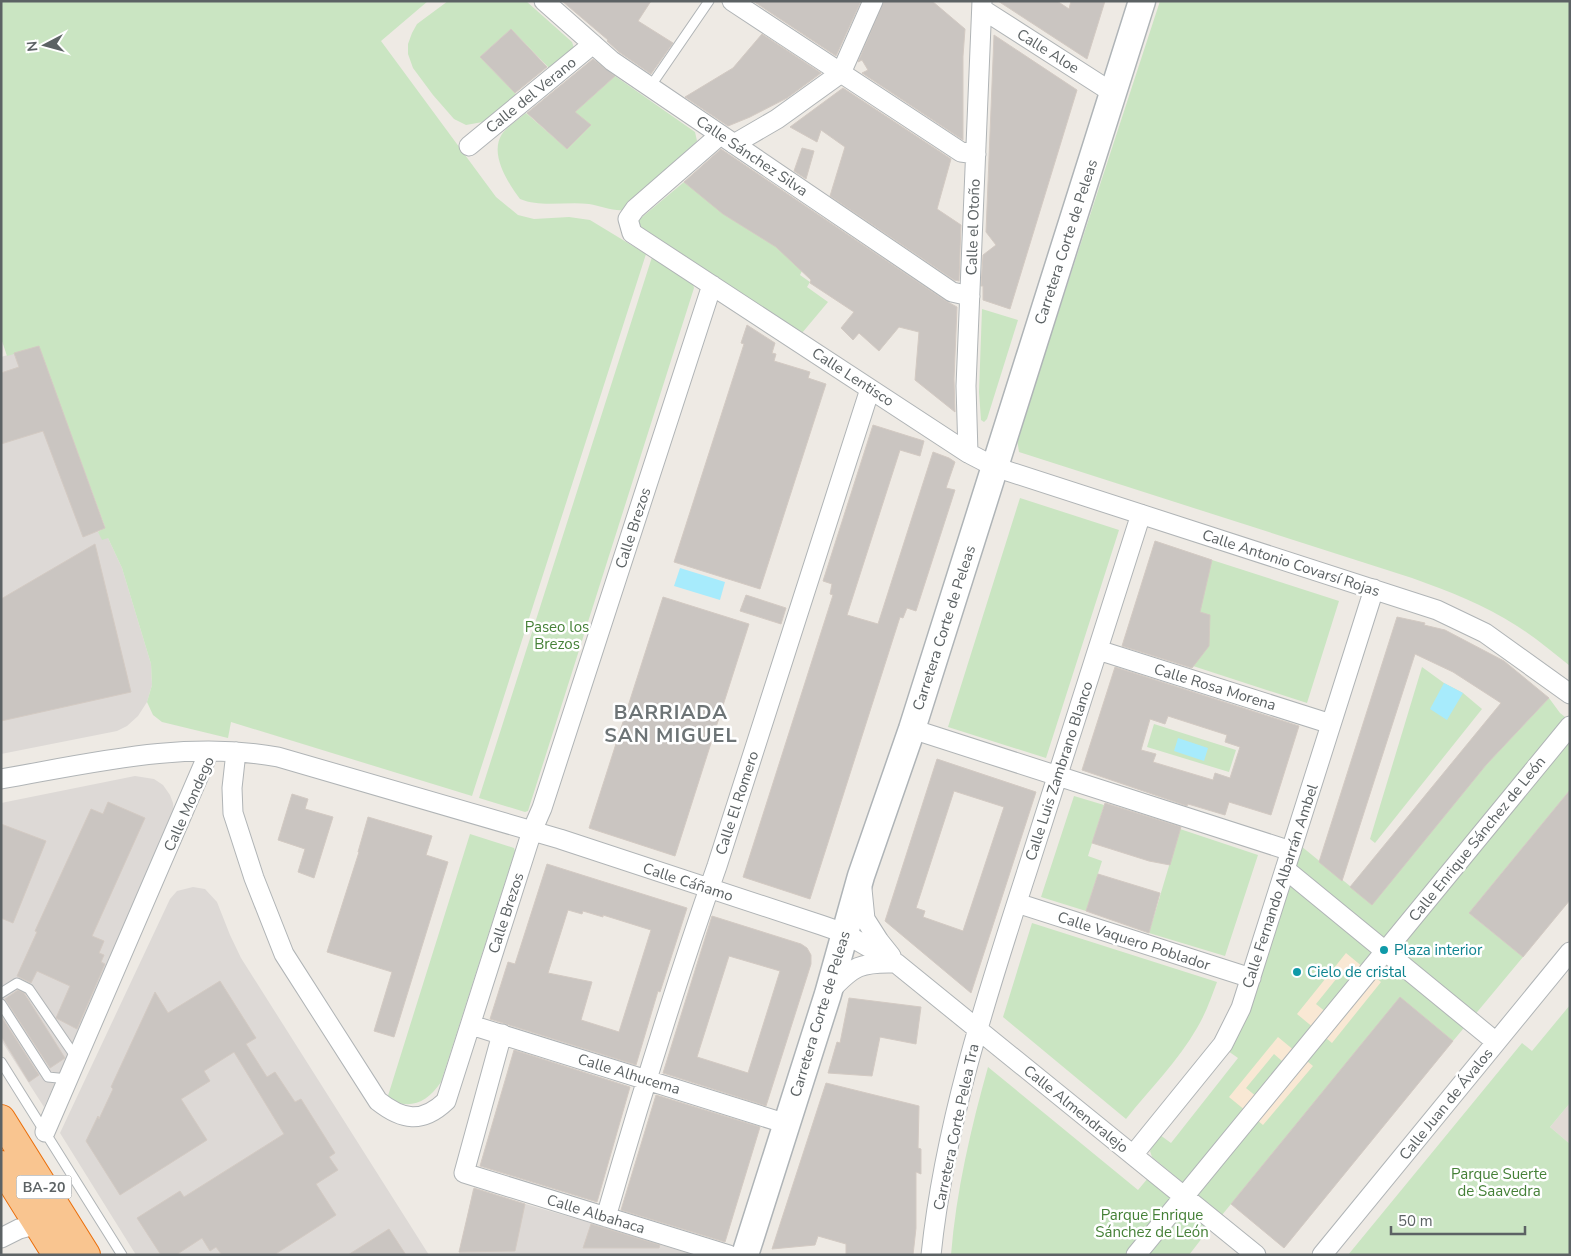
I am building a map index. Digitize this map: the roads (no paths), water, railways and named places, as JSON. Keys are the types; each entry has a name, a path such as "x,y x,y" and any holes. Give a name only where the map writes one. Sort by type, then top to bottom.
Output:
{"highway":[{"name":"BA-20","path":"1,1119 86,1255"},
{"name":"BA-20","path":"1,1165 57,1255"}],"street":[{"name":"Calle Sánchez Silva","path":"544,1 612,61 952,292 970,296"},
{"path":"732,1 962,152 976,154"},
{"path":"727,139 777,119 842,74 873,1"},
{"name":"Carretera Corte de Peleas","path":"745,1255 828,994 860,876 912,729 1142,1"},
{"name":"Calle Aloe","path":"982,5 1114,93"},
{"name":"Calle el Otoño","path":"968,453 966,386 982,5"},
{"name":"Calle del Verano","path":"469,146 593,44"},
{"name":"Calle Lentisco","path":"727,139 636,209 630,226 712,285 968,453 995,467"},
{"name":"Calle Brezos","path":"236,752 232,788 233,813 254,878 284,954 378,1101 391,1111 404,1116 427,1115 437,1110 446,1102 532,831 542,808 712,285"},
{"name":"Calle El Romero","path":"606,1217 646,1080 870,389"},
{"name":"Calle Antonio Covarsí Rojas","path":"995,467 1437,610 1485,633 1570,694"},
{"name":"Calle Luis Zambrano Blanco","path":"978,1029 1141,514"},
{"name":"Calle Fernando Albarrán Ambel","path":"1133,1155 1223,1044 1241,1008 1374,589"},
{"name":"Calle Rosa Morena","path":"1098,650 1332,724"},
{"name":"Calle Enrique Sánchez de León","path":"1136,1255 1570,726"},
{"path":"912,729 1291,851"},
{"path":"1,779 142,755 209,752"},
{"name":"Calle Mondego","path":"45,1132 209,752 257,753 278,757 532,831"},
{"name":"Calle Cáñamo","path":"532,831 709,889 846,928"},
{"path":"1285,870 1496,1042"},
{"name":"Calle Almendralejo","path":"860,876 865,919 879,941 896,962"},
{"name":"Calle Vaquero Poblador","path":"1017,903 1251,978"},
{"name":"Calle Almendralejo","path":"846,928 879,941"},
{"name":"Calle Almendralejo","path":"846,928 896,962 1256,1255"},
{"name":"Calle Juan de Ávalos","path":"1322,1255 1570,952"},
{"path":"828,994 847,973 877,962 896,962"},
{"name":"Calle Alhucema","path":"471,1024 787,1124"},
{"name":"Carretera Corte Pelea Tra","path":"931,1255 946,1158 978,1029"},
{"name":"Calle Albahaca","path":"502,1034 464,1173 729,1255"},
{"path":"1,1238 19,1229 38,1224"}],"lane":[{"path":"650,87 709,1"},
{"path":"1,993 17,983 29,989 77,1060"},
{"path":"1,1004 48,1077 68,1079"},
{"path":"1,1062 122,1255"}],"water":[{"path":"680,568 725,582 720,600 674,586"},
{"path":"1444,683 1463,693 1447,720 1430,709"},
{"path":"1178,738 1208,748 1204,761 1174,751"}],"place":[{"name":"Plaza interior","path":"1384,950"},
{"name":"Cielo de cristal","path":"1297,972"}],"district":[{"name":"BARRIADA SAN MIGUEL","path":"671,724"}],"park label":[{"name":"Paseo los Brezos","path":"557,636"},
{"name":"Parque Suerte de Saavedra","path":"1499,1182"},
{"name":"Parque Enrique Sánchez de León","path":"1152,1224"}]}
